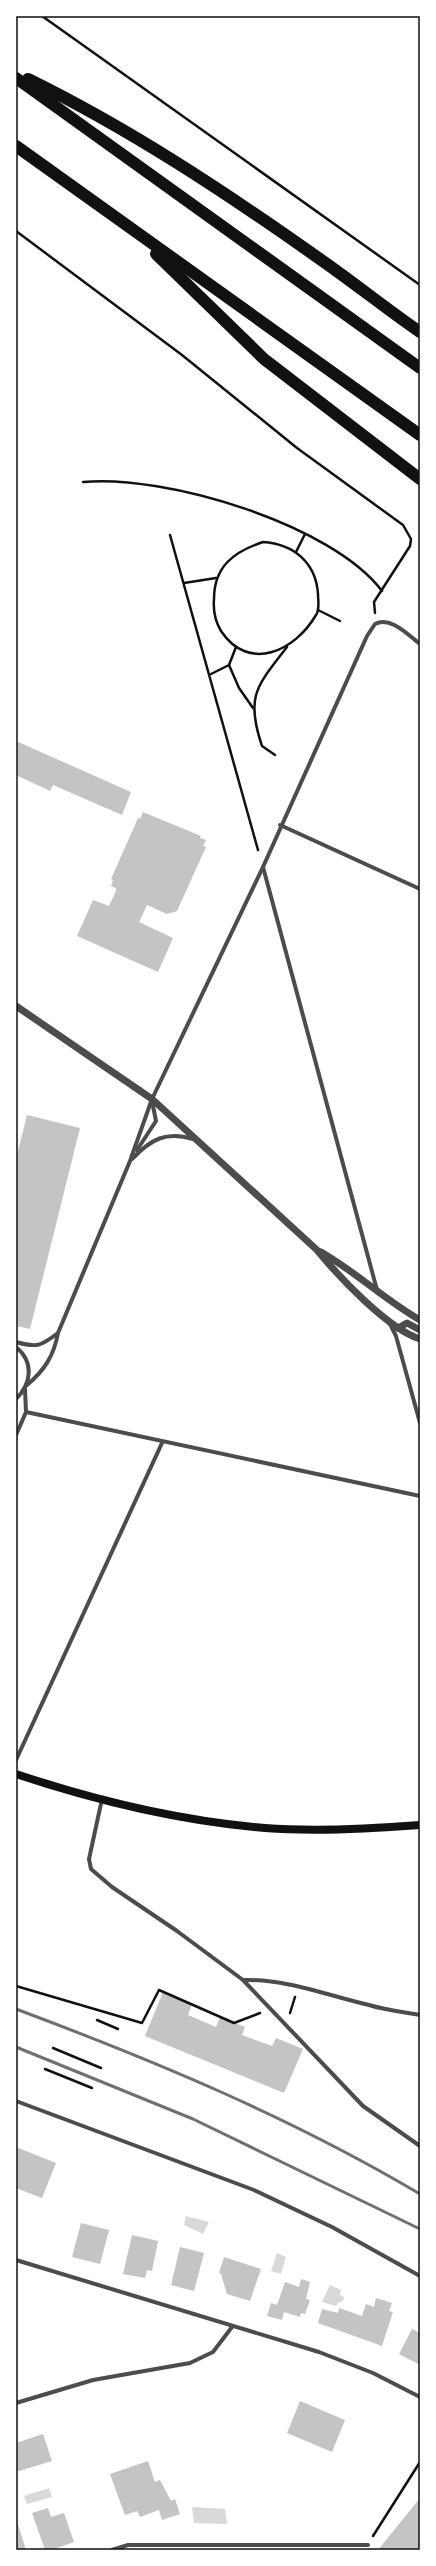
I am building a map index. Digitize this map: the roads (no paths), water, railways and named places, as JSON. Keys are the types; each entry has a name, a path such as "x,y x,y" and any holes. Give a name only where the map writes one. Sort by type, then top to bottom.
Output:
{"highway":[{"path":"16,74 81,105 165,155 317,257 420,332"},
{"path":"16,78 420,368"},
{"path":"16,146 420,435"},
{"path":"134,231 264,359 420,479"}],"main road":[{"path":"16,1774 102,1799 179,1817 266,1828 352,1829 420,1825"}],"street":[{"path":"16,1399 26,1387 40,1375 50,1359 58,1333 130,1161 152,1099 263,867 280,826 367,636 375,624 381,621 392,623 420,644"},
{"path":"280,826 420,889"},
{"path":"263,867 378,1293"},
{"path":"16,1006 152,1099 317,1250 335,1272 398,1328 420,1339"},
{"path":"130,1161 156,1121 152,1099"},
{"path":"130,1161 143,1148 164,1136 175,1134 196,1140"},
{"path":"317,1250 344,1266 378,1293 420,1320"},
{"path":"388,1319 396,1336 420,1423"},
{"path":"396,1336 398,1328 407,1323 420,1330"},
{"path":"16,1342 33,1347 48,1341 58,1333"},
{"path":"16,1347 27,1360 30,1373 26,1387 26,1412 16,1435"},
{"path":"26,1412 162,1443 420,1496"},
{"path":"16,1760 162,1443"},
{"path":"102,1799 89,1859 91,1869 112,1887 177,1931 243,1980 285,2027 363,2106 420,2146"},
{"path":"243,1980 265,1980 299,1985 370,2006 420,2015"},
{"path":"16,2101 254,2190 332,2226 420,2276"},
{"path":"16,2260 232,2328 347,2362 420,2397"},
{"path":"16,2403 93,2380 190,2364 213,2352 232,2328"},
{"path":"112,2550 128,2545 368,2544"}],"railway":[{"path":"16,2009 120,2049 222,2092 322,2140 372,2166 420,2194"},
{"path":"16,2047 193,2119 420,2229"}]}
